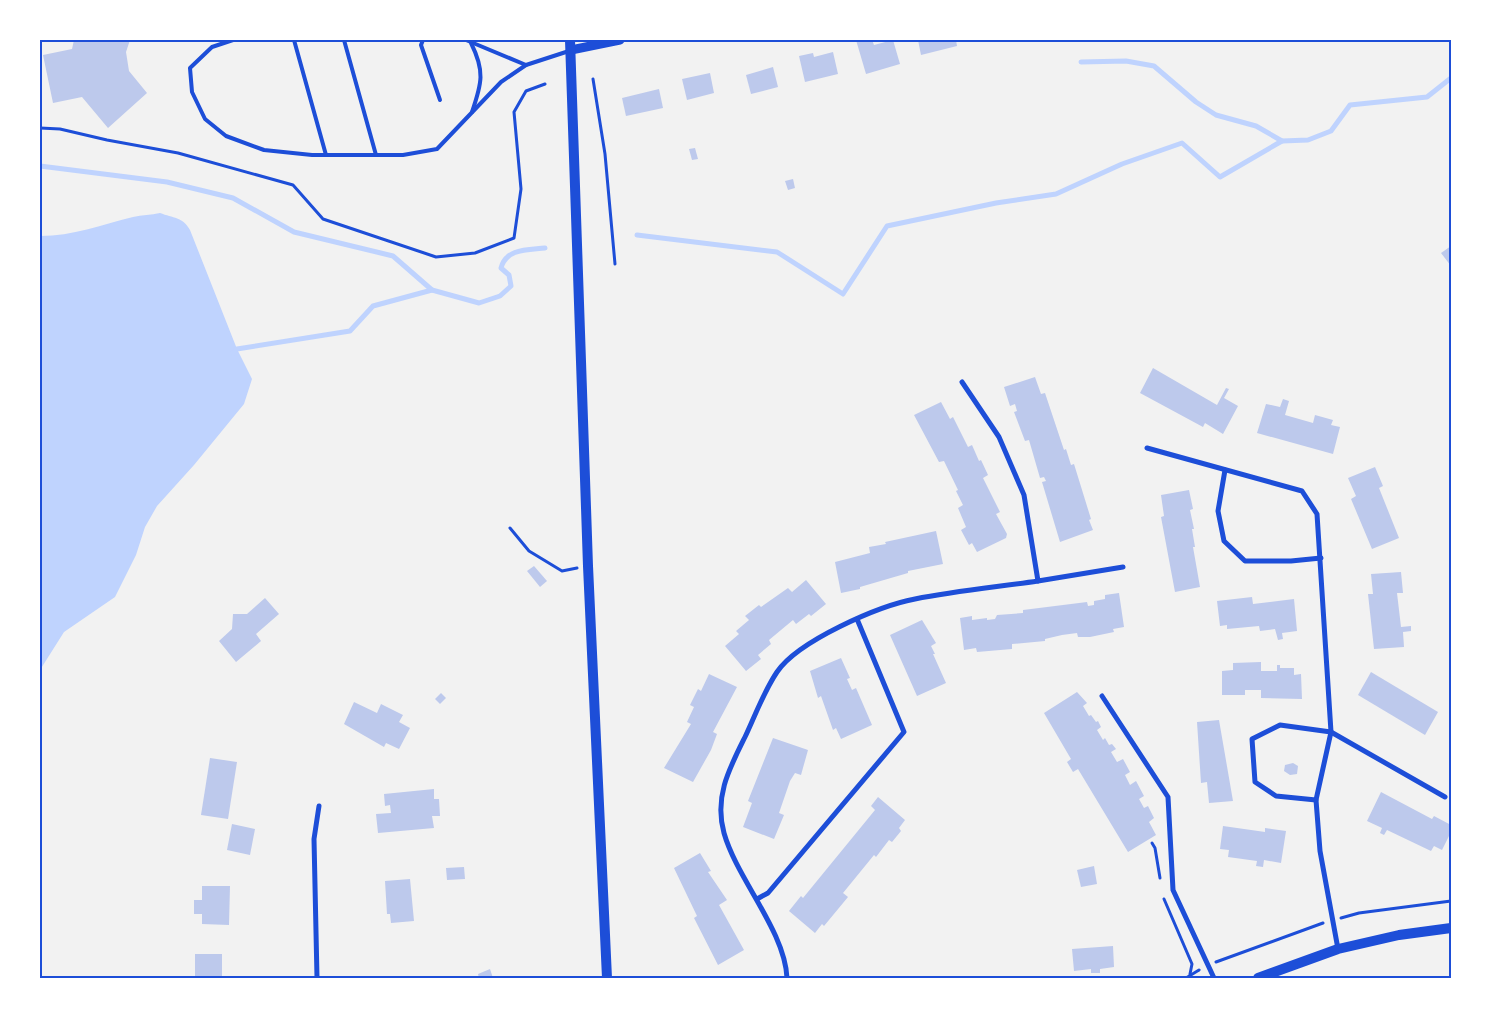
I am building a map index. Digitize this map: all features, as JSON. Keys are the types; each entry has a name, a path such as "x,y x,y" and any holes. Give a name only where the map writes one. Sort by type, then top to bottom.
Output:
{"main road":[{"path":"571,45 588,566 607,978"},
{"path":"1258,978 1338,948 1399,935 1451,928"}],"street":[{"path":"571,45 620,40"},
{"path":"962,382 999,437 1024,495 1038,581"},
{"path":"1147,448 1302,491 1316,514 1331,732 1316,800 1320,851 1338,948"},
{"path":"1226,470 1218,511 1224,541 1245,561 1291,561 1320,558"},
{"path":"787,978 787,970 775,938 757,899 738,867 724,833 720,801 725,777 777,671 810,641 857,619 913,599 1123,567"},
{"path":"757,899 768,893 904,732 857,619"},
{"path":"1102,696 1168,797 1173,890 1214,978"},
{"path":"1316,800 1276,796 1255,782 1252,739 1280,725 1331,732 1445,796"},
{"path":"317,978 314,839 319,806"}],"lane":[{"path":"232,40 212,47 190,68 192,92 205,119 226,136 264,150 326,155 404,155 437,149 501,82 526,65 571,45"},
{"path":"294,40 326,155"},
{"path":"344,40 376,155"},
{"path":"423,40 421,45 440,100"},
{"path":"466,40 526,65"},
{"path":"471,43 480,62 480,90 472,114"}],"path":[{"path":"593,79 605,154 614,264"},
{"path":"40,128 60,129 178,153 293,185 323,219 436,257 476,253 514,238 522,189 514,112 526,91 545,84"},
{"path":"510,528 529,551 562,571 588,566"},
{"path":"1359,913 1451,901"},
{"path":"1223,959 1305,928"},
{"path":"1186,978 1190,974"}],"water":[{"path":"160,213 181,220 190,230 237,349 252,379 244,404 194,465 157,506 145,527 136,555 115,597 64,632 40,670 40,236 75,232 133,217"}],"building":[{"path":"74,40 130,40 126,52 129,71 147,93 108,128 82,97 53,103 43,55 72,49"},
{"path":"856,40 872,40 874,45 893,40 900,64 866,74"},
{"path":"918,40 956,40 957,46 921,55"},
{"path":"833,52 838,74 805,82 799,56 813,53 814,57"},
{"path":"773,67 778,87 751,94 746,75"},
{"path":"710,73 714,93 687,100 682,79"},
{"path":"659,89 663,108 626,116 622,98"},
{"path":"695,148 698,159 692,160 689,149"},
{"path":"793,179 795,188 788,190 785,181"},
{"path":"1451,246 1451,266 1441,253"},
{"path":"1153,368 1217,405 1226,388 1229,389 1224,398 1238,406 1223,434 1205,423 1203,427 1140,393"},
{"path":"1035,377 1041,394 1045,393 1064,450 1066,449 1071,465 1074,464 1093,530 1060,542 1042,482 1046,481 1044,477 1040,478 1029,440 1025,441 1014,412 1017,411 1015,404 1010,406 1004,387"},
{"path":"1283,399 1289,401 1285,415 1313,423 1315,415 1333,420 1331,425 1340,427 1333,454 1257,433 1266,404 1280,407"},
{"path":"941,402 950,419 953,417 968,447 972,445 979,461 981,460 988,475 983,478 1000,512 996,514 1007,534 1006,538 977,552 972,543 969,545 961,530 966,527 958,508 963,505 956,491 958,490 944,461 939,462 914,415"},
{"path":"1375,467 1383,486 1379,488 1399,538 1372,549 1351,499 1356,496 1348,478"},
{"path":"1189,490 1193,509 1190,510 1194,529 1192,529 1195,547 1193,547 1200,587 1175,592 1161,517 1164,516 1161,495"},
{"path":"936,531 943,564 908,571 908,573 860,587 860,589 841,593 835,562 870,553 869,547 886,544 885,542"},
{"path":"534,566 547,581 540,587 527,571"},
{"path":"1401,572 1403,593 1397,593 1401,627 1411,626 1411,631 1403,632 1404,647 1374,649 1368,594 1373,594 1371,574"},
{"path":"806,580 826,604 811,616 809,614 796,624 793,620 769,640 771,644 758,655 761,659 746,671 725,646 739,634 736,631 749,620 745,616 759,605 761,607 788,588 792,592"},
{"path":"1119,593 1124,627 1113,629 1114,632 1090,637 1078,637 1077,633 1062,635 1045,639 1045,641 1012,644 1012,649 977,652 976,648 964,650 960,618 972,616 972,620 987,618 987,620 995,619 997,615 1023,613 1023,610 1087,602 1088,606 1094,605 1094,601 1105,599 1105,595"},
{"path":"1252,597 1253,604 1294,599 1297,631 1282,633 1283,639 1278,640 1275,629 1260,631 1259,626 1227,629 1227,625 1220,626 1217,601"},
{"path":"265,598 279,614 256,634 261,641 236,662 219,641 232,629 233,614 247,614"},
{"path":"922,620 936,643 931,646 935,654 933,654 946,683 917,696 890,635"},
{"path":"841,658 850,678 847,679 852,690 856,688 872,725 841,739 836,728 833,730 821,696 818,698 810,671"},
{"path":"1261,662 1261,671 1277,671 1277,665 1280,665 1280,668 1294,668 1294,675 1301,674 1302,699 1261,698 1261,690 1245,690 1245,695 1222,695 1222,671 1233,670 1233,663"},
{"path":"1371,672 1438,712 1425,735 1358,695"},
{"path":"709,674 737,687 713,732 717,734 711,750 693,782 664,768 691,724 687,722 694,707 690,705 698,689 701,691"},
{"path":"1077,692 1087,703 1083,706 1089,716 1091,715 1096,722 1098,721 1101,727 1097,730 1103,740 1105,738 1109,745 1112,744 1116,749 1111,752 1117,762 1123,759 1130,772 1125,775 1130,785 1136,781 1144,796 1139,799 1144,808 1148,806 1154,818 1149,822 1156,835 1128,852 1078,769 1073,772 1067,762 1071,759 1044,713"},
{"path":"441,693 446,698 440,704 435,699"},
{"path":"354,702 377,713 381,704 403,715 399,722 410,728 399,749 386,743 384,747 344,724"},
{"path":"1219,720 1233,801 1209,803 1207,782 1201,783 1197,722"},
{"path":"773,738 808,750 801,775 795,773 790,781 779,813 784,815 774,839 743,827 752,803 748,801"},
{"path":"210,758 237,762 228,819 201,815"},
{"path":"1293,763 1298,766 1297,774 1290,775 1284,771 1285,765"},
{"path":"434,789 434,799 439,799 440,816 432,816 434,828 378,833 376,814 391,813 390,805 385,806 384,794"},
{"path":"1381,792 1432,819 1434,816 1451,825 1451,832 1442,850 1434,846 1431,851 1387,830 1384,835 1380,833 1382,828 1367,821"},
{"path":"878,797 905,820 899,828 901,831 892,842 889,840 876,857 874,855 843,893 848,897 824,926 822,924 815,933 789,911 801,896 803,898 875,810 871,806"},
{"path":"232,824 255,829 250,855 227,850"},
{"path":"1223,826 1265,832 1265,828 1286,831 1281,863 1264,860 1263,867 1256,866 1257,861 1228,857 1229,850 1220,849"},
{"path":"700,853 711,871 708,872 727,900 719,905 744,950 718,965 694,918 697,916 674,868"},
{"path":"1094,866 1097,884 1081,887 1077,870"},
{"path":"464,867 465,879 447,880 446,868"},
{"path":"410,879 414,921 391,923 390,914 387,914 385,881"},
{"path":"202,886 230,886 229,925 202,924 202,914 194,914 194,900 202,900"},
{"path":"1113,946 1114,967 1100,969 1100,973 1091,973 1091,969 1074,971 1072,949"},
{"path":"195,954 222,954 222,978 195,978"},
{"path":"490,969 493,978 479,978 478,974"}],"waterway":[{"path":"1081,62 1126,61 1154,66 1196,102 1216,115 1256,126 1282,141 1308,140 1331,131 1350,105 1427,97 1451,78"},
{"path":"637,235 777,252 843,294 887,226 996,203 1056,194 1122,164 1182,143 1220,177 1282,141"},
{"path":"40,166 167,182 233,198 294,232 393,256 432,290 479,303 500,296 511,286 509,275 501,268 508,257 519,251 545,248"},
{"path":"233,353 237,349 350,331 373,306 432,290"}]}
